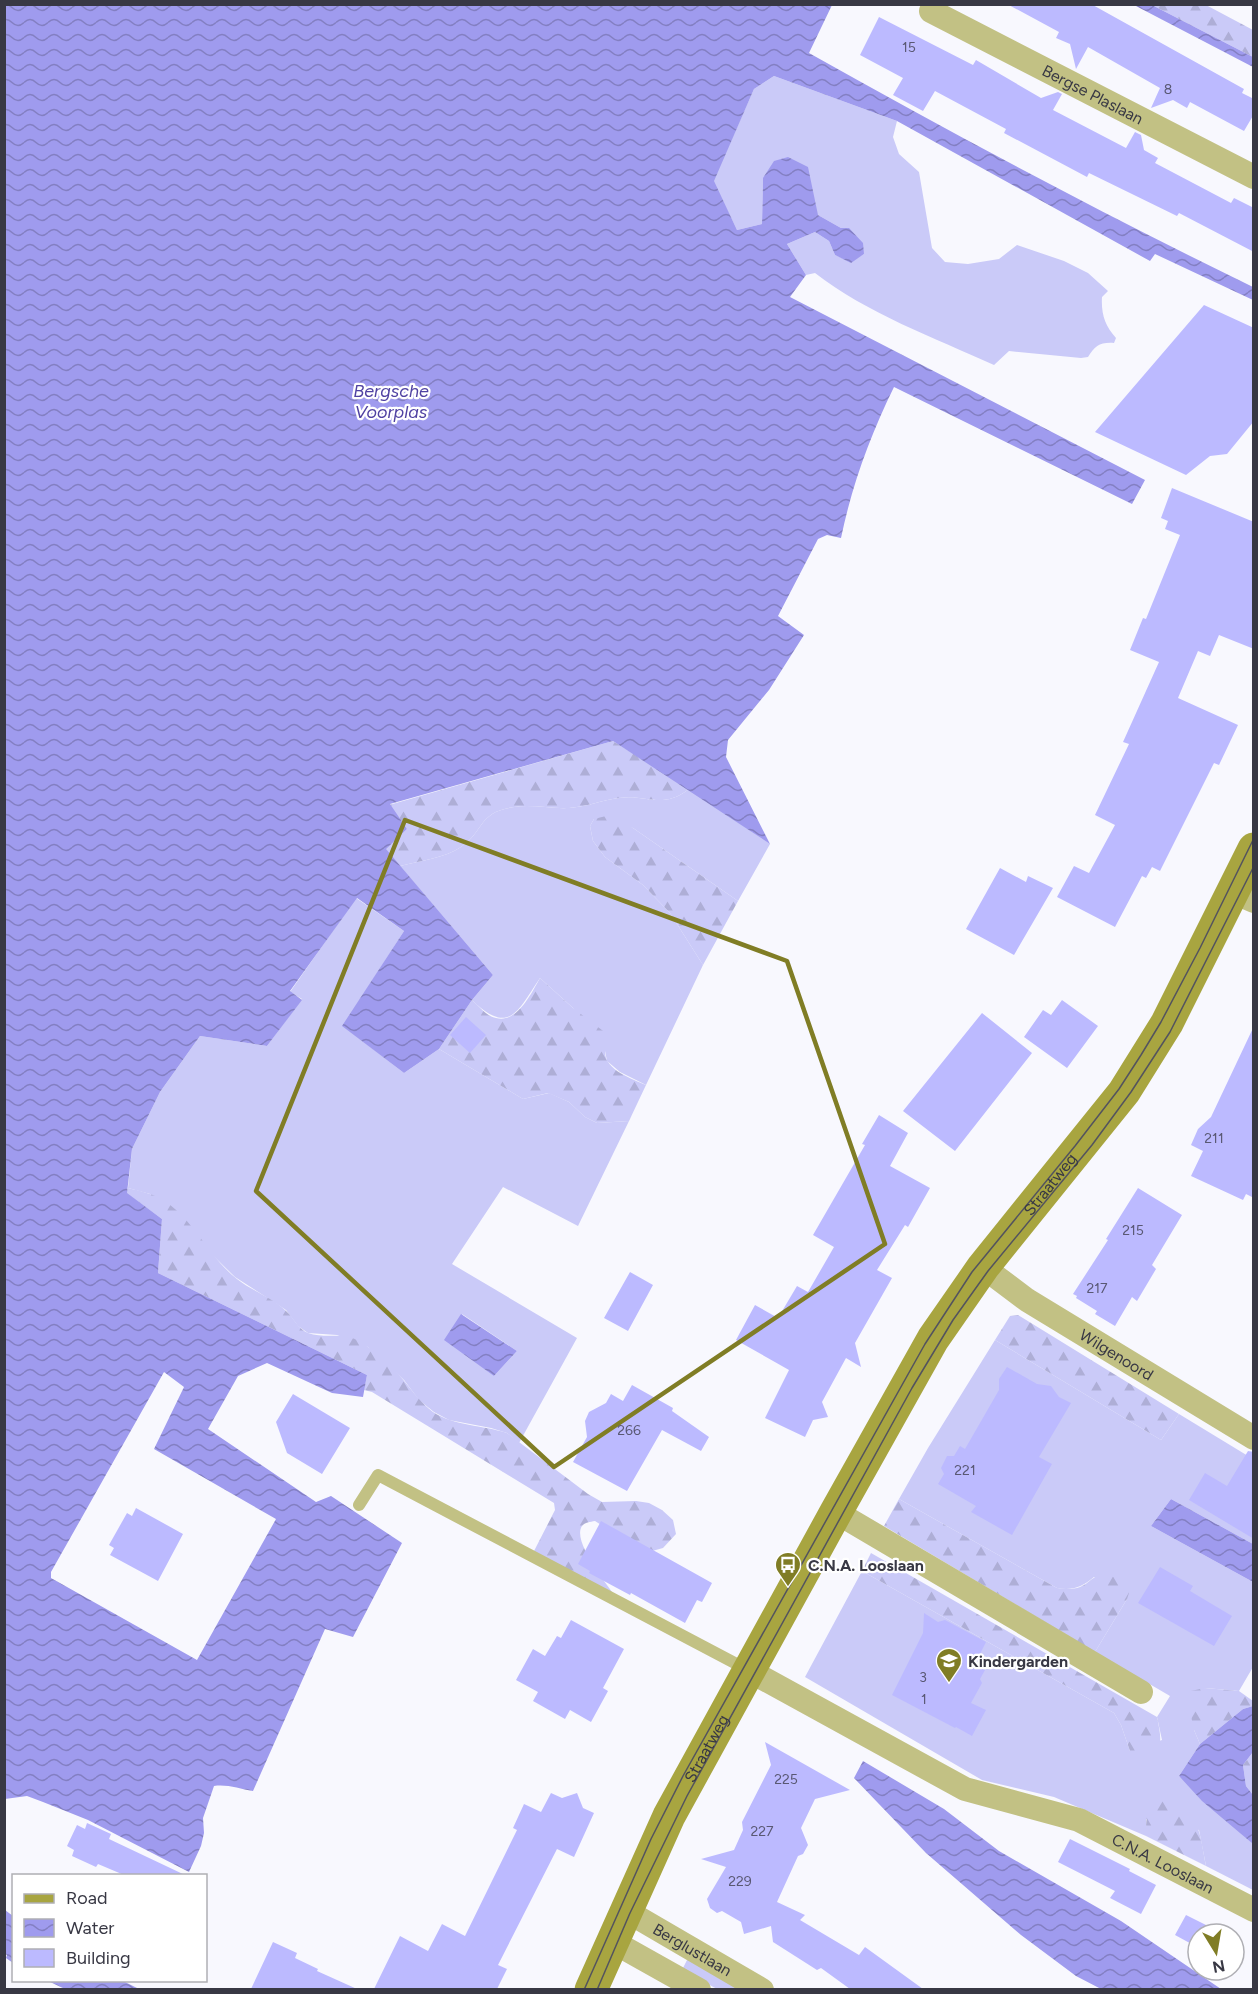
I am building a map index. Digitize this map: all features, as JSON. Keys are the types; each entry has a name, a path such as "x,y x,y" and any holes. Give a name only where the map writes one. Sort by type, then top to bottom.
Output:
{"street":[{"name":"Bergse Plaslaan","path":"931,11 1254,177"},
{"name":"Straatweg","path":"591,1989 669,1816 933,1339 983,1267 1124,1092 1243,896 1254,849"},
{"name":"Wilgenoord","path":"983,1267 1028,1300 1254,1438"},
{"path":"836,1512 1141,1692"},
{"name":"C.N.A. Looslaan","path":"748,1670 965,1789 1079,1820 1254,1910"},
{"name":"Berglustlaan","path":"627,1906 630,1913 762,1989"},
{"name":"Berglustlaan","path":"609,1945 617,1944 699,1989"}],"lane":[{"path":"359,1505 378,1475 748,1670"}],"highlighted area":[{"path":"405,820 787,961 885,1244 554,1467 256,1191"}],"green space":[{"path":"1152,5 1206,5 1253,30 1253,57"},
{"path":"774,76 897,121 893,137 899,154 919,172 932,248 945,262 968,264 999,259 1017,245 1064,261 1088,273 1108,291 1102,297 1102,309 1106,324 1116,338 1114,343 1101,344 1088,357 1081,358 1009,351 994,365 901,324 856,300 815,273 806,275 787,244 815,232 829,241 835,255 851,262 864,254 841,228 763,178 762,224 737,230 713,181 754,89"},
{"path":"613,741 689,789 671,799 662,800 629,797 569,808 528,806 502,809 488,817 469,841 455,851 440,857 400,866 385,849 407,829 389,805"},
{"path":"689,789 770,844 738,901 633,828 594,819 590,826 593,841 605,857 643,885 670,913 703,965 646,1085 620,1072 607,1061 605,1051 573,1008 540,978 519,1009 504,1018 496,1017 485,1011 472,1000 493,975 400,866 440,857 455,851 469,841 488,817 502,809 528,806 569,808 629,797 662,800 671,799"},
{"path":"606,816 616,818 633,828 738,901 703,965 670,913 643,885 605,857 593,841 590,826 594,819"},
{"path":"356,898 404,931 343,1026 404,1073 439,1049 523,1099 549,1093 569,1102 585,1117 597,1123 629,1121 578,1226 503,1187 452,1264 577,1338 519,1443 507,1433 449,1420 434,1412 419,1400 404,1380 368,1347 337,1335 308,1333 298,1326 286,1310 235,1277 150,1194 128,1188 132,1149 160,1092 200,1036 267,1046 302,999 290,992","holes":["462,1314 517,1351 494,1376"]},
{"path":"540,978 573,1008 611,1037 605,1051 606,1058 614,1069 646,1085 629,1121 597,1123 585,1117 569,1102 548,1093 523,1099 439,1049 472,1000 489,1015 504,1019 517,1012"},
{"path":"128,1188 157,1197 176,1210 227,1270 237,1279 280,1306 308,1333 320,1336 345,1336 357,1340 370,1349 389,1364 433,1412 459,1423 507,1433 602,1502 649,1503 662,1510 673,1520 676,1534 663,1548 645,1553 595,1521 582,1526 580,1533 587,1554 620,1603 533,1553 555,1510 554,1503 372,1392 364,1390 367,1375 158,1273 162,1219 126,1193"},
{"path":"1018,1315 1179,1414 1161,1440 995,1340 1010,1316"},
{"path":"995,1340 1161,1440 1179,1414 1253,1459 1253,1544 1171,1499 1151,1526 1253,1582 1253,1667 1239,1691 1205,1688 1194,1730 1200,1744 1179,1776 1253,1844 1253,1890 1206,1866 1199,1830 1146,1819 1146,1836 1054,1797 982,1780 805,1677 862,1571 1114,1713 1130,1751 1162,1740 1157,1717 1170,1696 1095,1652 1127,1599 1094,1577 1077,1587 1057,1588 899,1499"},
{"path":"899,1499 1057,1588 1077,1588 1101,1575 1110,1576 1127,1584 1129,1593 1127,1599 1095,1652 884,1526"},
{"path":"871,1553 1157,1717 1160,1735 1158,1747 1149,1753 1130,1751 1114,1713 862,1571"},
{"path":"1205,1688 1239,1691 1253,1701 1253,1706 1243,1709 1200,1744 1194,1730 1186,1692"},
{"path":"1253,1752 1253,1795 1246,1786 1243,1765"},
{"path":"1169,1797 1193,1817 1200,1834 1206,1866 1146,1836 1149,1810 1156,1802"},
{"path":"688,1958 747,1989 717,1989 682,1970"}],"water":[{"name":"Bergsche Voorplas","path":"5,4 832,5 809,53 1030,173 1253,287 1253,300 1155,254 1150,261 897,121 774,76 754,89 714,181 737,230 762,224 763,178 774,161 788,157 808,167 818,215 841,228 849,228 863,243 864,254 851,263 835,255 829,241 815,232 787,244 806,275 790,297 1145,480 1132,504 894,387 863,461 841,538 827,535 818,539 778,616 804,635 769,690 728,740 726,757 770,844 613,741 390,804 407,829 386,849 493,975 472,1000 439,1049 404,1073 342,1026 404,931 357,898 290,991 302,1000 267,1046 200,1036 160,1092 132,1149 127,1193 162,1219 158,1273 367,1375 363,1397 332,1393 267,1363 238,1376 208,1429 316,1502 331,1496 402,1543 353,1637 325,1629 253,1791 229,1786 214,1786 203,1818 204,1833 201,1846 189,1872 88,1820 43,1802 27,1796 5,1799","holes":["164,1372 184,1387 154,1449 276,1519 197,1660 51,1578 51,1572"]},
{"path":"1134,5 1152,5 1253,57 1253,67"},
{"path":"461,1314 517,1351 494,1376 444,1340"},
{"path":"1171,1499 1253,1544 1253,1582 1151,1526"},
{"path":"1253,1706 1253,1752 1243,1765 1246,1786 1253,1795 1253,1844 1202,1801 1179,1776 1200,1744 1243,1709"},
{"path":"863,1761 944,1809 999,1851 1121,1921 1186,1965 1186,1982 1211,1982 1221,1989 1101,1989 1076,1976 1021,1935 926,1853 854,1778"},
{"path":"5,1910 12,1915 12,1962 6,1958"},
{"path":"50,1982 125,1982 139,1989 65,1989"}],"building":[{"path":"1007,4 1091,4 1244,89 1242,93 1254,99 1254,114 1244,131 1190,102 1187,108 1173,100 1151,108 1160,88 1088,47 1076,69 1070,44 1056,38 1059,32"},
{"path":"879,17 973,65 976,60 1041,98 1058,92 1062,94 1053,110 1126,148 1135,132 1141,135 1144,150 1158,158 1155,163 1231,203 1234,198 1254,208 1254,252 1179,213 1177,216 1089,173 1087,177 1004,133 1006,129 935,91 923,111 893,95 903,78 860,55"},
{"path":"1204,305 1254,328 1254,421 1227,454 1210,456 1186,475 1095,432"},
{"path":"1172,488 1254,522 1254,649 1219,635 1210,656 1198,651 1178,698 1238,725 1219,765 1214,763 1160,871 1152,867 1146,878 1142,876 1115,927 1057,897 1074,866 1089,873 1115,825 1095,815 1129,744 1123,742 1159,662 1130,650 1143,618 1146,619 1180,535 1165,529 1168,521 1161,518"},
{"path":"1000,868 1026,882 1028,876 1053,888 1014,955 966,929"},
{"path":"1062,1000 1098,1026 1067,1068 1024,1037 1043,1010 1051,1015"},
{"path":"982,1013 1032,1053 955,1151 903,1111"},
{"path":"466,1017 486,1035 470,1053 450,1035"},
{"path":"1254,1026 1254,1198 1246,1194 1243,1200 1191,1176 1203,1151 1191,1145 1198,1129 1211,1117"},
{"path":"879,1115 908,1133 890,1166 930,1188 908,1227 905,1225 877,1270 892,1278 855,1343 861,1367 846,1358 822,1402 828,1417 813,1420 805,1437 765,1418 789,1370 736,1340 755,1305 778,1318 797,1286 808,1292 834,1247 813,1235 865,1145 862,1144"},
{"path":"1138,1188 1182,1215 1152,1265 1156,1269 1137,1301 1132,1297 1115,1326 1095,1314 1097,1311 1073,1294"},
{"path":"630,1272 653,1285 628,1331 604,1318"},
{"path":"1007,1367 1037,1384 1051,1386 1059,1397 1071,1403 1039,1457 1052,1464 1012,1535 971,1512 976,1506 938,1484 944,1474 941,1468 947,1456 954,1456 960,1446 965,1449 999,1390 999,1379"},
{"path":"632,1385 673,1408 672,1411 709,1437 701,1451 662,1430 627,1491 573,1462 587,1437 585,1421 589,1412 606,1403 611,1394 623,1401"},
{"path":"293,1394 350,1428 322,1474 287,1453 276,1422"},
{"path":"1248,1451 1254,1452 1254,1539 1189,1500 1205,1473 1227,1486"},
{"path":"136,1508 183,1534 158,1581 110,1555 114,1548 109,1545 127,1513 132,1516"},
{"path":"601,1521 712,1583 702,1602 697,1600 685,1623 589,1573 590,1571 578,1564"},
{"path":"1160,1567 1193,1586 1190,1591 1232,1616 1214,1646 1138,1603"},
{"path":"924,1613 938,1622 945,1620 986,1642 975,1664 985,1670 980,1679 982,1683 971,1703 986,1710 972,1736 892,1695 923,1633"},
{"path":"571,1620 624,1649 603,1688 608,1691 591,1722 570,1710 565,1719 533,1701 538,1692 516,1680 533,1649 545,1656 557,1636 561,1638"},
{"path":"765,1742 850,1790 815,1799 801,1828 808,1845 803,1854 798,1856 777,1902 805,1915 800,1920 859,1955 865,1947 923,1989 850,1989 821,1968 817,1970 773,1942 771,1926 744,1934 741,1922 722,1911 717,1913 710,1908 707,1899 726,1867 701,1859 734,1850 743,1830 742,1822 771,1765"},
{"path":"551,1793 562,1798 577,1793 583,1808 594,1813 574,1857 557,1849 498,1965 507,1969 497,1989 374,1989 400,1936 428,1951 442,1924 465,1936 517,1830 513,1828 524,1804 541,1812"},
{"path":"87,1823 111,1834 109,1839 183,1874 122,1874 98,1864 96,1867 72,1856 74,1850 67,1846 77,1825 85,1829"},
{"path":"1070,1839 1130,1869 1129,1871 1156,1885 1141,1914 1110,1898 1115,1891 1058,1862"},
{"path":"1186,1915 1200,1922 1186,1922 1186,1941 1175,1935"},
{"path":"273,1942 297,1953 295,1958 318,1969 317,1971 357,1989 251,1989"}],"tram line":[{"path":"584,1990 651,1839 683,1776 925,1344 972,1272 1119,1089 1161,1022 1254,838"},
{"path":"597,1990 630,1913 687,1796 912,1388 953,1320 988,1271 1092,1145 1131,1092 1170,1032 1254,866"}],"place":[{"name":"C.N.A. Looslaan","path":"788,1588"},
{"name":"Kindergarden","path":"949,1684"}]}
